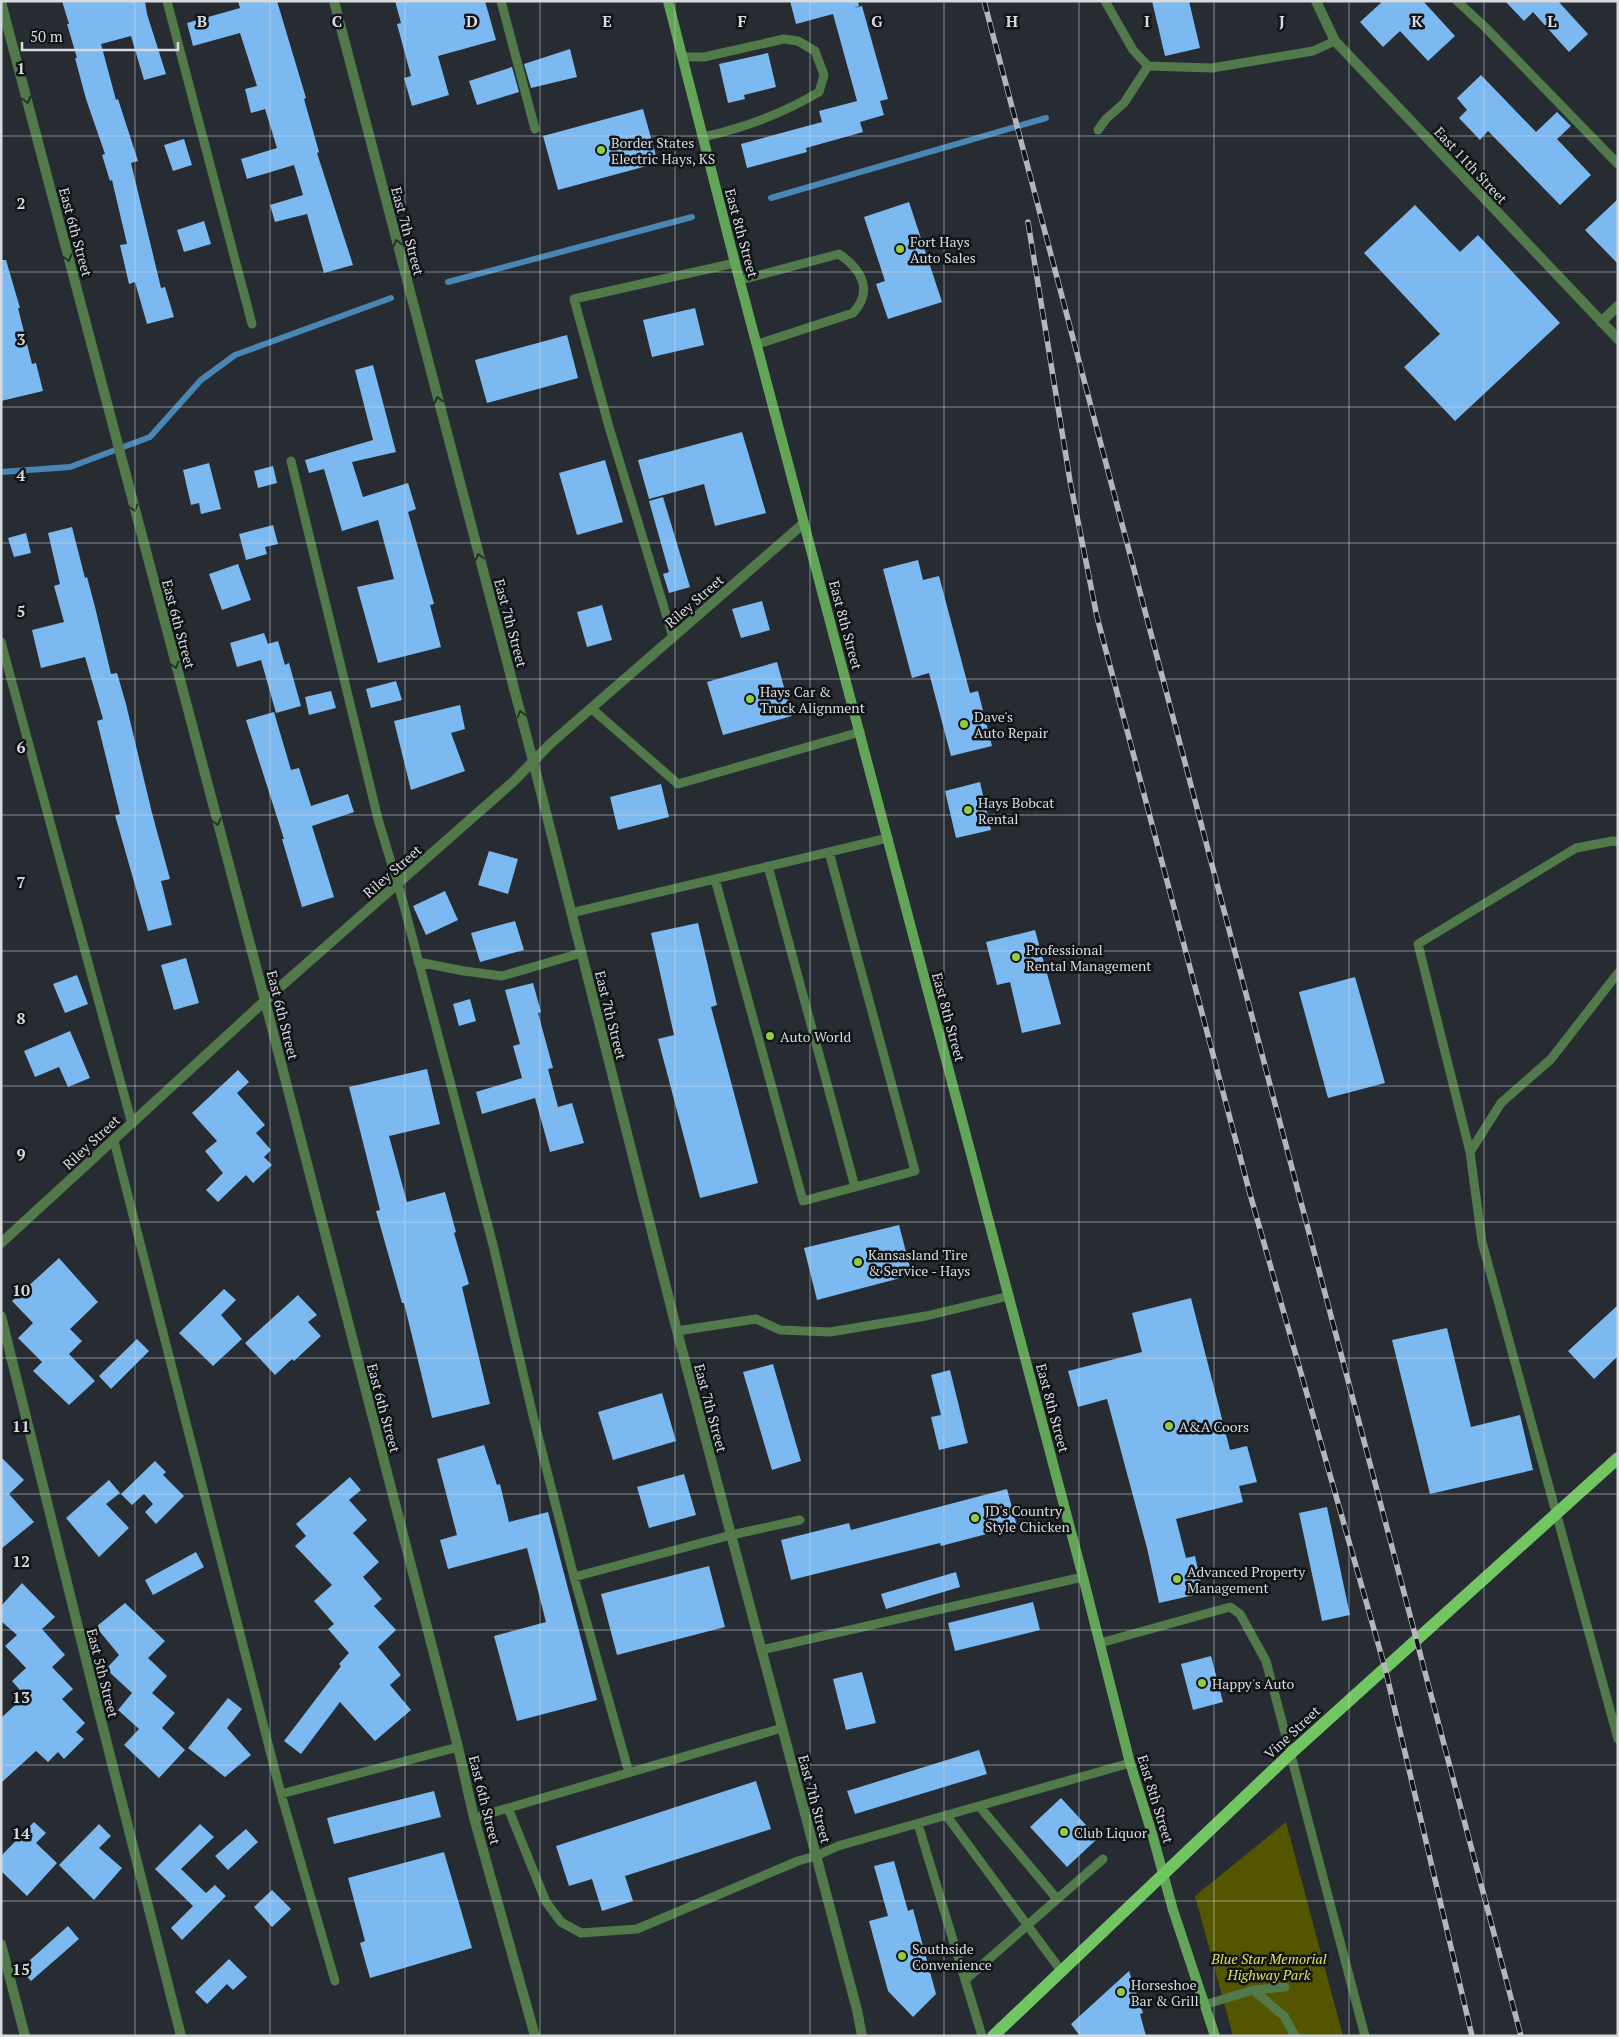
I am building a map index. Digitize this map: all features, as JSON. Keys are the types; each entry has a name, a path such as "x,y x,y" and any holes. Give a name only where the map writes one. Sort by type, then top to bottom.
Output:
{"main road":[{"name":"East 8th Street","path":"668,1 735,263 1083,1577 1130,1763 1173,1910 1215,2036"},
{"name":"Vine Street","path":"993,2036 1290,1754 1618,1458"}],"street":[{"name":"East 7th Street","path":"334,1 534,761 677,1331 857,2010 862,2036"},
{"name":"East 11th Street","path":"1316,1 1335,41 1618,339"},
{"name":"East 6th Street","path":"1,2 265,1001 458,1747 474,1818 535,2036"},
{"path":"1601,322 1618,306"},
{"name":"Riley Street","path":"1,1243 265,1001 514,781 550,744 804,523"},
{"name":"East 5th Street","path":"1,1316 181,2036"},
{"path":"1,1944 25,2036"}],"lane":[{"path":"167,1 252,324"},
{"path":"501,1 535,129"},
{"path":"1105,1 1133,50 1148,66 1212,68 1313,51 1335,41"},
{"path":"1457,1 1485,27 1618,164"},
{"path":"682,57 704,57 784,39 798,41 815,51 824,75 819,92 803,102 755,124 703,137"},
{"path":"1098,130 1106,119 1124,103 1148,66"},
{"path":"740,280 839,254 852,263 863,281 862,303 853,313 758,344"},
{"path":"673,637 574,299 735,263"},
{"path":"291,461 378,819 398,884 493,1245 534,1420 574,1577 629,1772"},
{"path":"1,642 132,1124"},
{"path":"592,709 678,784 860,732"},
{"path":"571,913 888,838"},
{"path":"1618,842 1613,841 1576,848 1418,944 1470,1152 1482,1242 1618,1739"},
{"path":"715,879 802,1201 915,1171 829,852"},
{"path":"768,866 856,1187"},
{"path":"418,962 464,972 502,976 581,953"},
{"path":"1470,1152 1501,1103 1551,1059 1618,973"},
{"path":"114,1141 282,1794 335,1981"},
{"path":"677,1331 756,1320 780,1330 830,1332 926,1316 1009,1296"},
{"path":"574,1577 731,1535 800,1520"},
{"path":"761,1650 1083,1577"},
{"path":"1100,1643 1230,1607 1240,1614 1266,1662 1366,2036"},
{"path":"474,1818 782,1728"},
{"path":"282,1794 458,1747"},
{"path":"508,1808 546,1902 561,1922 581,1933 637,1929 798,1860 816,1856 838,1846 1130,1763"},
{"path":"979,1806 1057,1899"},
{"path":"946,1815 1062,1972"},
{"path":"918,1824 982,2036"},
{"path":"965,1980 1102,1859"},
{"path":"1204,2005 1254,1990 1285,1987"},
{"path":"1254,1990 1284,2016 1294,2036"}],"green space":[{"name":"Blue Star Memorial Highway Park","path":"1286,1822 1343,2036 1233,2036 1195,1896"}],"building":[{"path":"62,1 145,1 147,14 166,74 144,80 131,36 101,44 116,100 118,99 138,161 131,163 161,288 165,287 174,317 147,324 135,282 129,284 120,245 127,244 112,180 110,181 102,155 105,154 86,99"},
{"path":"238,1 277,1 306,98 304,99 319,152 317,153 353,265 324,273 307,214 275,222 270,205 303,195 294,165 247,179 241,159 277,148 265,109 251,113 245,89 257,86 240,33 193,46 187,23 240,8"},
{"path":"395,1 485,1 496,40 438,56 449,95 412,106 404,78 411,76 397,24 401,23"},
{"path":"790,1 858,1 859,6 854,8 862,6 888,99 880,101 884,115 860,122 863,132 806,148 807,152 747,168 741,144 822,122 819,111 857,101 833,14 796,24"},
{"path":"1152,1 1189,1 1200,48 1165,56"},
{"path":"1383,1 1423,1 1455,36 1428,61 1400,31 1383,47 1360,22"},
{"path":"1505,1 1558,1 1588,34 1569,52 1533,12 1524,21"},
{"path":"570,49 577,77 531,88 524,64"},
{"path":"768,53 776,87 744,95 745,99 728,103 719,64"},
{"path":"512,67 519,92 477,105 469,81"},
{"path":"1481,75 1536,132 1557,112 1571,126 1557,139 1591,175 1560,205 1488,131 1480,140 1459,118 1467,110 1457,98"},
{"name":"Border States Electric Hays, KS","path":"643,109 658,163 558,190 543,136"},
{"path":"184,139 192,165 173,171 164,145"},
{"path":"1618,199 1618,264 1585,230"},
{"name":"Fort Hays Auto Sales","path":"909,202 942,302 888,319 876,284 885,281 864,217"},
{"path":"1415,205 1460,252 1478,235 1560,323 1455,421 1404,367 1440,334 1364,253"},
{"path":"204,221 211,244 184,252 177,230"},
{"path":"1,260 6,260 20,308 18,308 32,364 36,363 43,391 1,401"},
{"path":"695,308 704,345 652,357 643,320"},
{"path":"567,335 578,378 487,403 475,360"},
{"path":"373,365 396,452 352,462 363,497 408,483 416,509 408,512 434,604 430,605 441,647 378,663 357,587 394,579 378,520 342,531 324,469 309,473 305,460 373,440 355,370"},
{"path":"742,432 766,513 715,526 704,484 649,499 638,460"},
{"path":"605,460 623,522 577,535 559,473"},
{"path":"209,463 221,509 201,514 199,503 191,505 183,470"},
{"path":"273,466 277,483 258,488 254,471"},
{"path":"663,497 690,587 669,593 663,574 669,572 649,501"},
{"path":"273,525 278,544 265,547 267,554 246,560 239,534"},
{"path":"72,527 85,578 87,577 95,607 111,674 117,673 126,704 170,879 161,881 172,925 148,931 115,815 120,814 97,721 103,719 85,657 41,668 32,630 64,622 54,586 60,584 48,533"},
{"path":"26,533 31,553 14,557 8,538"},
{"path":"918,560 923,580 939,576 970,693 978,691 992,746 951,756 929,673 912,678 883,569"},
{"path":"238,564 251,600 222,610 209,574"},
{"path":"762,601 770,630 741,638 732,609"},
{"path":"602,605 612,640 587,647 577,612"},
{"path":"264,633 268,644 278,641 285,665 289,663 301,706 276,713 261,660 237,667 230,643"},
{"name":"Hays Car & Truck Alignment","path":"777,662 792,716 723,735 707,682"},
{"path":"396,681 402,700 371,708 366,689"},
{"path":"331,691 336,708 309,715 305,697"},
{"path":"460,705 465,729 451,733 465,771 411,790 394,721"},
{"path":"274,712 291,770 299,768 311,806 348,794 354,812 312,826 334,897 302,907 282,839 284,839 246,720"},
{"name":"Hays Bobcat Rental","path":"980,782 991,830 956,838 945,791"},
{"path":"661,784 669,817 618,830 610,797"},
{"path":"489,851 518,859 508,894 478,885"},
{"path":"445,891 458,920 426,935 413,906"},
{"path":"515,921 524,950 480,962 471,933"},
{"path":"698,923 717,1005 711,1007 758,1183 700,1198 658,1039 674,1035 651,933"},
{"path":"1035,930 1061,1024 1022,1033 1010,982 997,985 986,942"},
{"path":"186,958 199,1003 174,1010 161,965"},
{"path":"77,975 88,1004 65,1013 53,984"},
{"path":"1355,977 1385,1083 1328,1098 1299,992"},
{"path":"533,983 541,1012 538,1013 553,1068 548,1069 558,1107 572,1103 584,1143 550,1152 535,1098 482,1114 476,1092 522,1078 513,1046 520,1044 505,990"},
{"path":"470,999 476,1021 459,1026 453,1004"},
{"path":"70,1031 90,1078 68,1087 59,1067 35,1077 24,1051"},
{"path":"427,1069 440,1124 389,1136 407,1202 445,1192 456,1232 454,1233 469,1284 462,1287 490,1404 432,1418 404,1303 402,1303 376,1211 380,1210 349,1087"},
{"path":"238,1070 249,1082 237,1093 265,1125 256,1133 271,1150 264,1157 272,1165 253,1183 246,1175 218,1202 206,1190 223,1173 205,1151 217,1141 192,1113"},
{"name":"Kansasland Tire & Service - Hays","path":"899,1225 912,1275 817,1300 804,1248"},
{"path":"59,1258 98,1302 70,1329 82,1341 69,1354 95,1381 69,1405 33,1371 42,1362 18,1338 33,1323 12,1301"},
{"path":"224,1289 236,1300 221,1315 242,1339 213,1366 179,1333"},
{"path":"298,1295 317,1315 308,1322 321,1336 294,1361 292,1359 275,1375 245,1343"},
{"name":"A&A Coors","path":"1191,1298 1230,1450 1247,1446 1257,1482 1239,1486 1243,1502 1176,1519 1186,1558 1195,1556 1203,1593 1159,1603 1147,1548 1107,1399 1078,1407 1068,1371 1142,1352 1132,1313"},
{"path":"1618,1305 1618,1356 1594,1379 1568,1351"},
{"path":"1447,1328 1471,1427 1520,1415 1533,1470 1430,1494 1392,1340"},
{"path":"137,1339 149,1351 111,1389 99,1376"},
{"path":"773,1364 801,1461 772,1470 743,1372"},
{"path":"950,1370 968,1443 939,1450 931,1417 941,1415 931,1375"},
{"path":"662,1393 676,1441 613,1460 598,1412"},
{"path":"484,1445 497,1485 500,1484 509,1522 548,1512 597,1700 517,1721 494,1636 546,1622 527,1548 448,1569 440,1540 457,1535 437,1459"},
{"path":"1,1457 24,1480 9,1494 34,1522 1,1549"},
{"path":"155,1461 166,1472 163,1475 184,1496 156,1524 145,1512 153,1504 144,1494 132,1505 121,1494"},
{"path":"684,1474 696,1515 649,1528 637,1487"},
{"path":"350,1477 361,1490 349,1500 367,1520 353,1533 379,1562 363,1577 382,1599 374,1606 396,1630 378,1647 401,1675 390,1685 411,1710 375,1741 340,1702 301,1754 284,1741 341,1666 339,1664 349,1653 328,1629 334,1624 314,1601 332,1585 295,1546 306,1536 296,1524"},
{"path":"109,1480 120,1493 106,1504 129,1528 99,1557 66,1518"},
{"path":"1007,1489 1017,1526 941,1546 940,1543 791,1580 781,1540 849,1523 851,1530"},
{"path":"1327,1507 1350,1615 1322,1621 1299,1513"},
{"path":"196,1552 204,1567 153,1595 145,1580"},
{"path":"709,1566 725,1627 617,1655 601,1594"},
{"path":"956,1572 960,1587 886,1609 881,1594"},
{"path":"22,1583 55,1617 42,1629 65,1655 52,1667 73,1689 62,1699 85,1723 76,1732 84,1739 64,1759 58,1752 48,1762 36,1751 1,1783 1,1718 25,1696 12,1681 26,1668 5,1646 17,1635 1,1621 1,1606"},
{"path":"1033,1602 1040,1630 955,1651 948,1623"},
{"path":"125,1603 165,1641 148,1658 167,1676 152,1693 175,1713 162,1728 185,1750 159,1778 124,1745 139,1729 118,1710 132,1693 106,1669 119,1655 96,1627"},
{"name":"Happy's Auto","path":"1211,1656 1223,1702 1193,1710 1181,1664"},
{"path":"862,1672 876,1723 846,1730 833,1679"},
{"path":"228,1698 242,1709 227,1728 251,1755 225,1777 188,1748"},
{"path":"979,1750 987,1774 855,1814 847,1791"},
{"path":"756,1781 771,1829 625,1876 633,1901 602,1911 592,1879 569,1886 556,1846"},
{"path":"434,1791 441,1817 334,1844 327,1818"},
{"name":"Club Liquor","path":"1061,1798 1098,1838 1067,1867 1030,1827"},
{"path":"34,1822 46,1833 36,1843 57,1863 27,1896 1,1871 1,1856"},
{"path":"99,1824 111,1836 99,1848 122,1868 94,1900 59,1865"},
{"path":"200,1824 214,1837 181,1869 206,1893 215,1885 226,1896 182,1940 171,1928 193,1906 155,1869"},
{"path":"246,1829 258,1842 228,1870 215,1856"},
{"path":"444,1852 472,1948 370,1978 360,1943 365,1941 348,1878"},
{"name":"Southside Convenience","path":"894,1861 908,1911 913,1909 936,1994 913,2017 888,1991 869,1921 888,1916 874,1866"},
{"path":"272,1890 291,1909 272,1927 254,1907"},
{"path":"68,1926 79,1939 31,1981 20,1969"},
{"path":"229,1959 247,1977 233,1990 227,1984 207,2004 195,1992"},
{"name":"Horseshoe Bar & Grill","path":"1129,1971 1143,2013 1140,2014 1146,2036 1080,2036 1071,2024"}],"waterway":[{"path":"771,198 1046,118"},
{"path":"448,282 692,217"},
{"path":"1,472 70,467 150,437 201,380 235,355 391,298"}],"railway":[{"path":"984,1 1521,2036"},
{"path":"1028,222 1070,481 1097,617 1250,1194 1385,1668 1472,2036"}],"place":[{"name":"Border States Electric Hays, KS","path":"601,150"},
{"name":"Fort Hays Auto Sales","path":"900,249"},
{"name":"Hays Car & Truck Alignment","path":"750,699"},
{"name":"Dave's Auto Repair","path":"964,724"},
{"name":"Hays Bobcat Rental","path":"968,810"},
{"name":"Professional Rental Management","path":"1016,957"},
{"name":"Auto World","path":"770,1036"},
{"name":"Kansasland Tire & Service - Hays","path":"858,1262"},
{"name":"A&A Coors","path":"1169,1426"},
{"name":"JD's Country Style Chicken","path":"975,1518"},
{"name":"Advanced Property Management","path":"1177,1579"},
{"name":"Happy's Auto","path":"1202,1683"},
{"name":"Club Liquor","path":"1064,1832"},
{"name":"Southside Convenience","path":"902,1956"},
{"name":"Horseshoe Bar & Grill","path":"1121,1992"}]}
